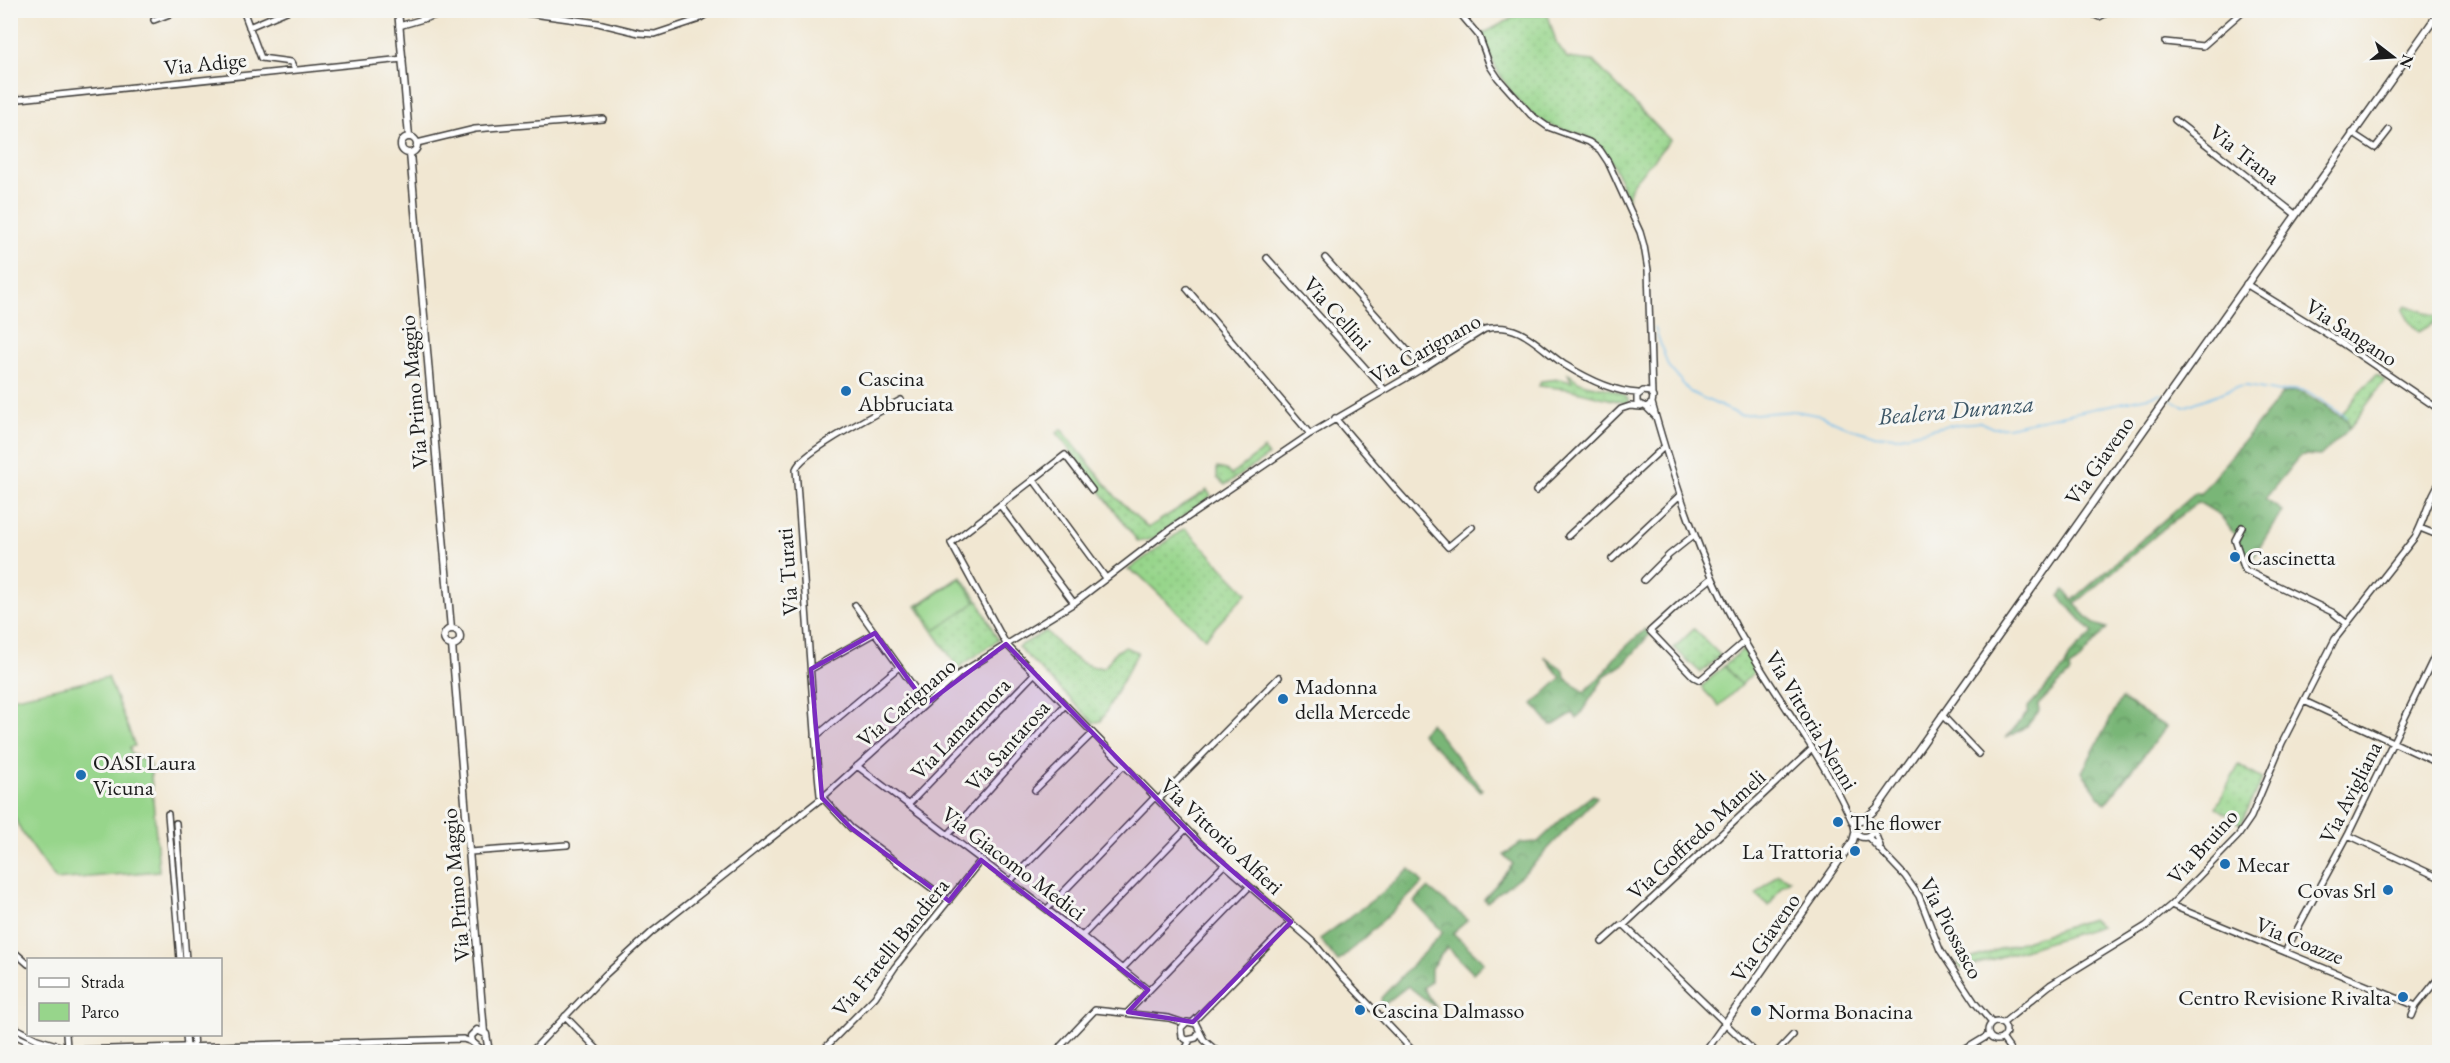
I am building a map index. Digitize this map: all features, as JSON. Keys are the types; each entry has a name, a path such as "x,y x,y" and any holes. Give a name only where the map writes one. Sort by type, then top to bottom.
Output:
{"main road":[{"path":"398,10 409,137"},
{"name":"Via Giaveno","path":"1865,837 1868,822 1877,808 2439,11"},
{"path":"409,137 417,143 416,150 410,153 404,151 401,144 409,137"},
{"name":"Via Primo Maggio","path":"410,153 451,629"},
{"path":"456,629 461,636 458,644 452,645 444,639 445,632 456,629"},
{"name":"Via Primo Maggio","path":"452,645 484,1013 478,1032"},
{"name":"Via Giaveno","path":"1705,1053 1853,841 1855,829 1868,822"},
{"path":"1855,829 1865,837"},
{"path":"1853,841 1865,837"},
{"path":"478,1032 488,1036 487,1053 472,1042 478,1032"},
{"path":"479,1047 486,1044"}],"street":[{"path":"154,20 180,10"},
{"path":"243,10 261,58 291,62 295,70"},
{"path":"249,27 289,10"},
{"path":"399,26 454,10"},
{"path":"504,10 598,23 639,33 655,34 697,20 713,10"},
{"path":"1457,10 1479,36 1490,66 1498,78 1531,115 1548,127 1589,141 1600,150 1608,162 1640,232 1648,270 1652,381 1650,393 1637,397 1630,406"},
{"path":"2084,10 2100,17 2113,10"},
{"path":"2165,42 2203,46 2244,10"},
{"name":"Via Adige","path":"10,100 403,59"},
{"path":"417,143 475,129 603,119"},
{"name":"Via Trana","path":"2175,120 2295,214"},
{"path":"2352,133 2375,148 2389,130"},
{"name":"Via Cellini","path":"1267,258 1384,389"},
{"path":"1325,258 1423,368"},
{"name":"Via Sangano","path":"2246,284 2340,342 2439,410"},
{"path":"1187,289 1310,434"},
{"name":"Via Carignano","path":"531,1053 605,975 652,932 822,798 960,674 1074,603 1169,530 1310,434 1485,329 1498,326 1523,334 1564,364 1589,378 1637,397 1644,407"},
{"name":"Via Vittoria Nenni","path":"1650,393 1664,447 1680,495 1713,578 1745,641 1812,749 1850,815 1855,829"},
{"name":"Via Turati","path":"822,798 815,736 796,469 804,459 836,437 901,400"},
{"path":"1536,491 1621,409 1630,406 1644,407 1652,403"},
{"path":"1644,407 1656,417"},
{"path":"1335,418 1448,547 1472,527"},
{"path":"1568,536 1664,447"},
{"path":"1074,603 1000,505 1065,455 1092,490"},
{"path":"1034,479 1106,578"},
{"name":"Via Bruino","path":"2002,1024 2050,985 2126,940 2171,905 2238,836 2246,825 2282,743 2335,639 2420,528 2428,503 2439,482"},
{"path":"1612,559 1680,495"},
{"name":"Via Vittorio Alfieri","path":"1000,505 951,543 1006,644 1186,829 1313,942 1414,1053"},
{"path":"2242,527 2235,540 2245,570 2332,612 2346,623"},
{"path":"2420,528 2439,536"},
{"path":"1644,580 1668,555 1694,535"},
{"name":"Via Vittoria Nenni","path":"1713,578 1650,631 1694,677 1700,680 1745,641"},
{"path":"855,605 926,704"},
{"path":"811,669 875,633"},
{"name":"Via Avigliana","path":"2285,952 2348,835 2439,645"},
{"path":"815,736 899,667"},
{"name":"Via Lamarmora","path":"909,804 1034,674"},
{"path":"1047,909 1279,677"},
{"path":"2304,701 2439,764"},
{"name":"Via Santarosa","path":"949,834 1065,705"},
{"path":"1942,715 1979,754"},
{"path":"1035,790 1093,733"},
{"name":"Via Goffredo Mameli","path":"1602,942 1624,925 1812,749"},
{"path":"1010,881 1124,765"},
{"name":"Via Giacomo Medici","path":"857,766 1047,909 1148,990"},
{"path":"822,798 851,828 949,901"},
{"path":"168,814 180,958"},
{"name":"Via Vittoria Nenni","path":"1850,815 1868,822"},
{"name":"Via Piossasco","path":"1868,822 1882,850 1918,896 1940,950 1975,1003 1992,1023"},
{"path":"176,823 186,958"},
{"path":"1082,936 1186,829"},
{"path":"2348,835 2439,878"},
{"name":"Via Piossasco","path":"1865,837 1882,850"},
{"path":"470,852 567,845"},
{"name":"Via Fratelli Bandiera","path":"821,1053 876,998 895,967 981,860"},
{"path":"1123,968 1224,865"},
{"path":"1128,1012 1249,887"},
{"name":"Via Coazze","path":"2171,905 2416,1006"},
{"path":"1185,1051 1199,1017 1291,922"},
{"path":"1624,925 1755,1053"},
{"path":"10,948 27,963"},
{"path":"2412,1016 2416,1006 2439,976"},
{"path":"1056,1053 1095,1010 1128,1012 1195,1024"},
{"path":"565,1016 600,1053"},
{"path":"1169,1018 1180,1031 1204,1040 1218,1053"},
{"path":"1180,1031 1184,1023"},
{"path":"1992,1023 2002,1024 2006,1031 2002,1038 1993,1039 1989,1035 1988,1027 1992,1023"},
{"path":"10,1025 27,1033"},
{"path":"463,1039 478,1032"},
{"path":"10,1033 50,1053"},
{"path":"1777,1053 1793,1035"},
{"path":"1961,1053 1989,1035"},
{"path":"33,1036 65,1050 86,1052 463,1039 472,1042"},
{"path":"186,1036 187,1048"},
{"path":"193,1036 194,1048"},
{"path":"2002,1038 2012,1053"},
{"path":"352,1043 354,1053"},
{"path":"1401,1053 1407,1046"}],"highlighted area":[{"path":"875,633 926,704 1006,644 1199,842 1291,922 1193,1022 1128,1012 1148,990 981,860 949,901 851,828 822,798 811,669"}],"green space":[{"path":"1518,15 1548,15 1556,42 1567,58 1593,61 1670,140 1633,183 1627,200 1612,162 1597,143 1586,136 1545,123 1534,116 1515,96 1498,72 1482,34"},
{"path":"2406,305 2439,317 2439,320 2419,332 2403,310"},
{"path":"1568,374 1580,382 1614,390 1629,401 1625,403 1568,389 1539,386 1541,381 1559,379 1572,382"},
{"path":"2376,375 2385,380 2349,429 2348,421 2341,416 2359,392"},
{"path":"2294,391 2305,393 2348,421 2349,429 2320,456 2303,455 2297,459 2265,499 2282,511 2247,568 2237,538 2220,515 2198,502 2075,604 2094,624 2107,628 2077,663 2069,668 2070,673 2038,705 2039,711 2027,726 2006,738 2028,712 2028,707 2065,667 2069,656 2093,633 2059,596 2064,590 2073,600 2196,492 2200,494 2282,394"},
{"path":"1061,429 1116,497 1148,528 1207,490 1211,496 1152,539 1138,542 1057,433"},
{"path":"1264,449 1268,456 1225,485 1217,478 1217,468 1226,470 1231,475"},
{"path":"1185,528 1247,593 1205,638 1139,575 1128,570"},
{"path":"961,576 979,602 998,640 958,668 916,606"},
{"path":"960,578 976,602 936,630 919,606"},
{"path":"1645,629 1650,634 1625,663 1606,675 1577,719 1573,713 1554,725 1550,725 1533,704 1561,678 1544,656 1564,670 1565,678 1584,692 1606,671 1613,659"},
{"path":"1694,629 1720,655 1701,673 1674,648"},
{"path":"1046,631 1072,656 1087,665 1105,667 1115,652 1125,647 1138,652 1101,721 1094,723 1018,647"},
{"path":"1743,649 1756,670 1741,685 1724,666"},
{"path":"1724,666 1741,685 1719,706 1701,687"},
{"name":"OASI Laura Vicuna","path":"108,677 135,746 130,747 131,753 150,764 159,871 56,880 21,831 11,810 11,698"},
{"path":"2121,699 2166,727 2105,804 2082,772"},
{"path":"1430,723 1482,789 1480,791 1421,733"},
{"path":"2239,765 2262,779 2241,824 2216,807"},
{"path":"1593,795 1597,797 1528,870 1487,902 1484,899 1513,864 1504,855 1521,843 1538,842 1564,817"},
{"path":"1410,869 1423,883 1338,962 1320,939"},
{"path":"1778,874 1790,880 1781,887 1769,906 1756,895"},
{"path":"1428,888 1468,920 1453,933 1484,962 1473,973 1447,947 1431,968 1431,981 1423,988 1436,1008 1408,986 1382,1006 1381,998 1443,932 1414,902"},
{"path":"2091,919 2101,926 1961,969 1958,963"}],"waterway":[{"name":"Bealera Duranza","path":"1655,328 1668,366 1690,392 1740,415 1795,411 1822,416 1872,435 1896,437 1944,426 1980,422 1993,428 2008,427 2162,394"},
{"name":"Bealera Duranza","path":"2172,400 2184,407 2236,387 2247,386 2280,392 2295,389 2307,391 2346,417"}],"place":[{"name":"Cascina Abbruciata","path":"846,391"},
{"name":"Cascinetta","path":"2235,557"},
{"name":"Madonna della Mercede","path":"1283,699"},
{"name":"OASI Laura Vicuna","path":"81,775"},
{"name":"The flower","path":"1838,822"},
{"name":"La Trattoria","path":"1855,851"},
{"name":"Mecar","path":"2225,864"},
{"name":"Covas Srl","path":"2388,890"},
{"name":"Centro Revisione Rivalta","path":"2403,997"},
{"name":"Cascina Dalmasso","path":"1360,1010"},
{"name":"Norma Bonacina","path":"1756,1011"}]}
